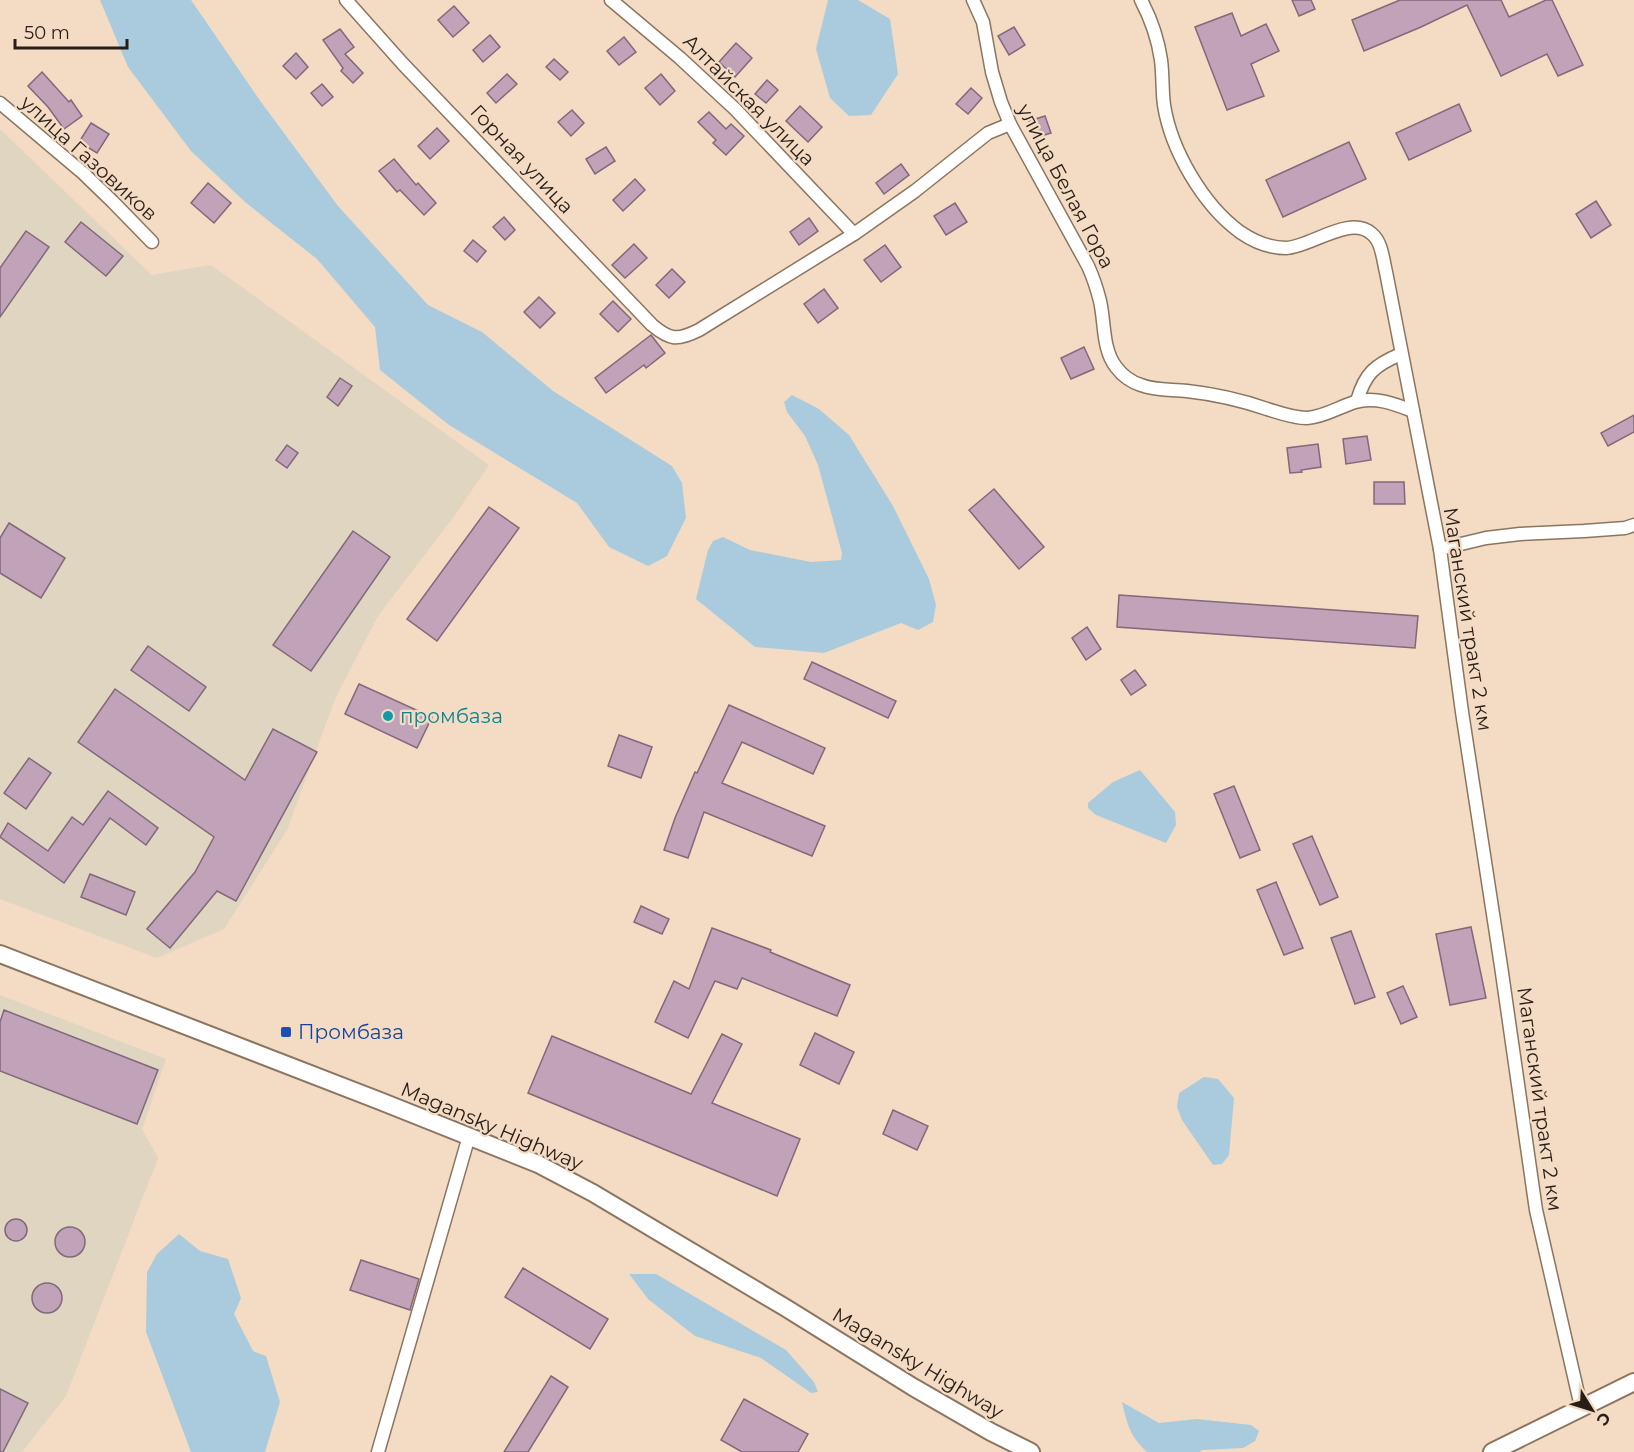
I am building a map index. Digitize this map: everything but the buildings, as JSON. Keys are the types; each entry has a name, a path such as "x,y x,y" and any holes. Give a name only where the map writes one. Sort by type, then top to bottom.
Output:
{"main road":[{"name":"Magansky Highway","path":"0,954 538,1164 592,1193 786,1308 913,1387 1031,1452"},
{"path":"1492,1452 1634,1382"}],"street":[{"name":"Горная улица","path":"346,0 403,64 662,334 674,338 685,337 699,330 854,234"},
{"name":"Алтайская улица","path":"611,0 680,58 735,109 854,234"},
{"name":"улица Белая Гора","path":"973,0 983,22 992,72 1010,124 1095,282 1108,356 1117,369 1130,380 1143,386 1225,397 1288,416 1308,418 1329,413 1358,401 1376,400 1413,411"},
{"name":"Маганский тракт 2 км","path":"1141,0 1155,31 1161,61 1164,106 1175,144 1200,189 1223,218 1254,241 1271,246 1287,248 1307,243 1344,228 1356,227 1372,234 1379,243 1440,549 1536,1210 1581,1407"},
{"name":"улица Газовиков","path":"0,103 113,201 152,242"},
{"path":"854,234 915,191 988,133 1010,124"},
{"path":"1358,401 1362,385 1370,373 1385,361 1401,354"},
{"path":"1440,549 1486,538 1520,534 1595,531 1634,525"},
{"path":"378,1452 469,1136"}],"shaded area":[{"path":"0,129 152,275 211,265 489,465 455,515 378,616 335,699 287,830 224,929 157,958 0,899"},
{"path":"0,995 166,1059 142,1129 158,1158 66,1396 22,1452 0,1452"}],"water":[{"path":"100,0 191,0 261,102 338,206 428,305 482,332 553,391 672,466 682,483 686,518 667,556 648,566 609,547 577,503 449,425 380,370 375,327 317,259 245,202 191,151 128,67"},
{"path":"828,0 858,0 890,19 898,74 871,115 849,116 830,98 816,49"},
{"path":"792,395 819,409 849,435 893,506 929,579 936,605 933,622 918,630 901,623 824,653 755,647 696,599 708,550 713,541 723,537 750,550 811,562 841,560 842,553 818,465 805,436 787,412 784,402"},
{"path":"1140,770 1175,812 1176,825 1166,843 1096,815 1088,808 1088,803 1113,782"},
{"path":"1204,1077 1218,1079 1234,1098 1229,1155 1222,1164 1213,1165 1182,1120 1177,1107 1179,1093"},
{"path":"179,1234 200,1251 228,1259 241,1298 234,1314 253,1351 266,1356 280,1402 265,1452 191,1452 146,1332 147,1272 157,1254"},
{"path":"629,1274 656,1274 786,1350 814,1382 818,1392 811,1393 761,1358 695,1336 648,1299"},
{"path":"1122,1402 1159,1423 1197,1419 1251,1425 1259,1431 1255,1441 1243,1448 1202,1450 1200,1452 1147,1452 1130,1429"}],"place":[{"name":"промбаза","path":"388,716"},
{"name":"Промбаза","path":"286,1032"}]}
